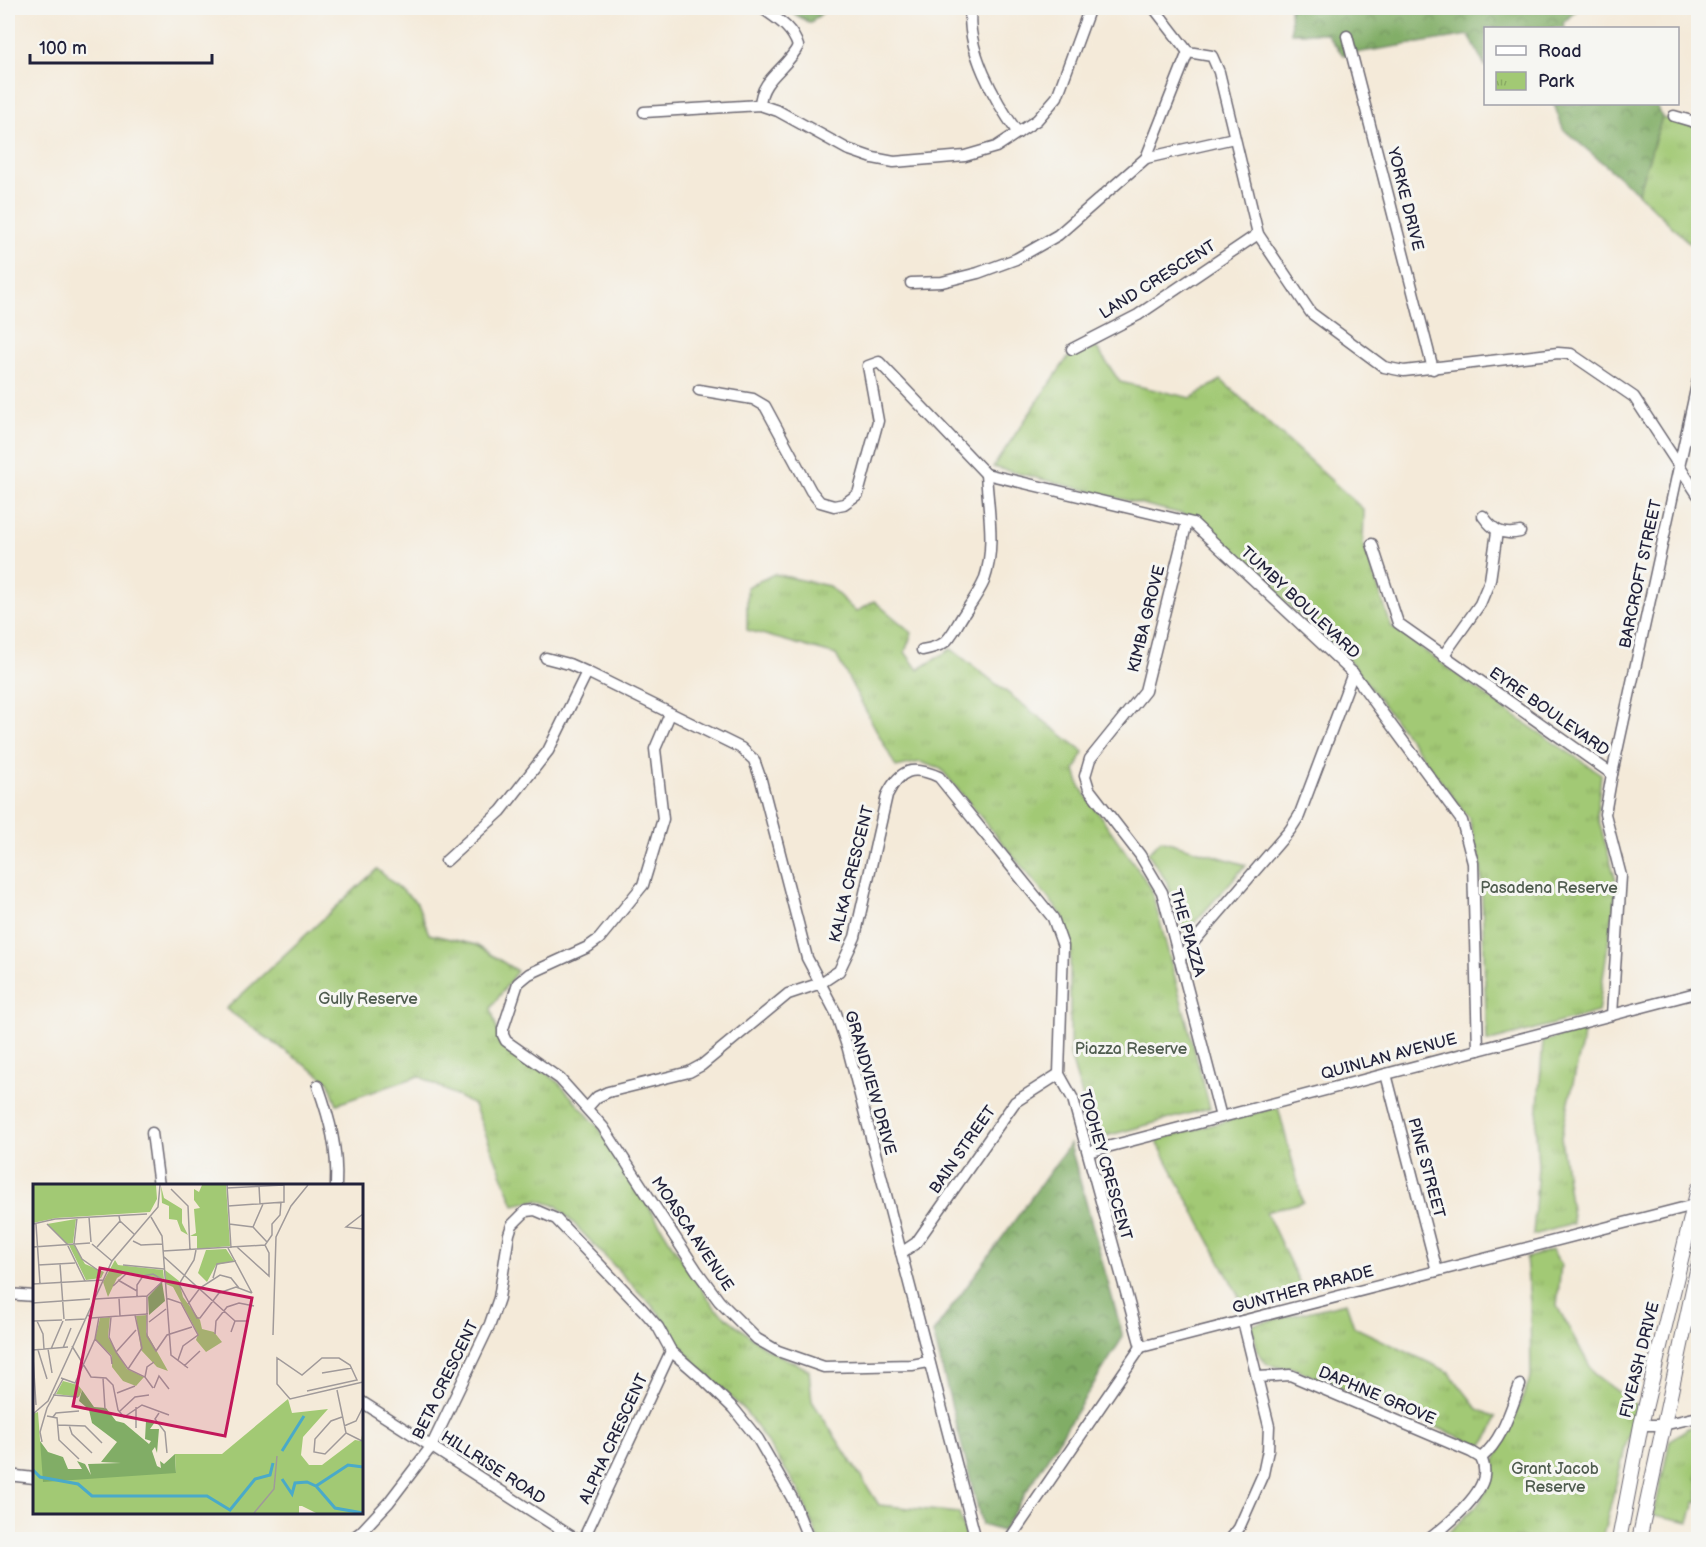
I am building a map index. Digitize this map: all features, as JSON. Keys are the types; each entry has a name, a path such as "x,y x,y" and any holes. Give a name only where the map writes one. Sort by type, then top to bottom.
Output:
{"main road":[{"name":"FIVEASH DRIVE","path":"1619,1539 1641,1425 1697,1204 1698,1188"},
{"path":"1639,1539 1698,1266"}],"street":[{"path":"760,105 760,97 773,75 794,56 798,46 795,35 787,26 762,8"},
{"path":"971,8 968,24 988,85 1018,132"},
{"path":"644,112 760,105 778,111 847,148 873,158 894,162 965,156 996,147 1037,120 1057,97 1089,10 1093,8"},
{"path":"1154,8 1188,52 1212,56 1219,72 1258,234 1311,313 1384,367 1404,371 1558,353 1571,354 1634,397 1698,495"},
{"name":"YORKE DRIVE","path":"1347,36 1433,369"},
{"path":"911,283 942,282 978,273 1016,259 1058,236 1146,158 1188,52"},
{"path":"1674,116 1698,123"},
{"path":"1146,158 1234,138"},
{"name":"LAND CRESCENT","path":"1072,349 1138,315 1258,234"},
{"path":"699,390 753,399 765,406 811,491 820,502 834,506 844,504 858,494 878,421 868,366 879,362 986,474 990,544 988,566 983,583 949,638 940,647 922,650"},
{"name":"BARCROFT STREET","path":"1612,774 1698,380"},
{"name":"TUMBY BOULEVARD","path":"986,474 1193,524 1353,674 1462,821 1473,863 1478,1050"},
{"path":"1483,516 1497,532 1510,534 1520,532"},
{"name":"KIMBA GROVE","path":"1085,776 1090,759 1145,691 1186,522"},
{"path":"1443,656 1480,604 1490,580 1497,532"},
{"name":"EYRE BOULEVARD","path":"1371,544 1398,623 1612,774 1605,814 1621,876 1612,1015"},
{"name":"GRANDVIEW DRIVE","path":"546,658 587,672 741,748 754,760 807,958 836,1013 848,1049 976,1539"},
{"path":"446,861 501,811 548,752 587,672"},
{"path":"1179,959 1290,830 1299,816 1353,674"},
{"name":"MOASCA AVENUE","path":"670,714 655,749 663,819 643,885 599,939 588,947 529,974 518,983 508,1010 503,1035 506,1041 560,1079 603,1127 697,1271 719,1301 757,1339 778,1351 824,1367 912,1365 928,1362"},
{"name":"TOOHEY CRESCENT","path":"908,771 925,770 939,777 1053,918 1063,946 1059,1074 1073,1099 1141,1347"},
{"name":"KALKA CRESCENT","path":"821,983 839,971 855,937 887,795 895,779 908,771"},
{"name":"THE PIAZZA","path":"1085,776 1089,789 1140,855 1162,892 1221,1117"},
{"path":"587,1108 597,1097 608,1092 689,1072 702,1065 788,994 821,983"},
{"name":"QUINLAN AVENUE","path":"1088,1152 1695,995"},
{"name":"BAIN STREET","path":"901,1253 916,1243 1015,1102 1059,1074"},
{"name":"PINE STREET","path":"1386,1074 1437,1271"},
{"path":"318,1086 330,1121 337,1157 336,1184"},
{"path":"152,1133 159,1184"},
{"name":"GUNTHER PARADE","path":"1141,1347 1697,1204"},
{"name":"BETA CRESCENT","path":"350,1539 362,1532 389,1502 431,1447 490,1324 499,1298 509,1234 512,1225 526,1211 535,1210 556,1219 658,1327 671,1351"},
{"path":"8,1293 33,1296"},
{"path":"1230,1539 1239,1528 1263,1474 1268,1450 1269,1426 1243,1321"},
{"path":"1009,1539 1141,1347"},
{"path":"671,1351 725,1401 758,1439 792,1498 809,1539"},
{"name":"ALPHA CRESCENT","path":"583,1539 671,1351"},
{"name":"DAPHNE GROVE","path":"1258,1377 1290,1375 1481,1458"},
{"path":"1428,1539 1448,1523 1475,1494 1484,1479 1485,1467 1481,1458 1491,1449 1502,1432 1520,1385"},
{"name":"HILLRISE ROAD","path":"363,1403 577,1539"},
{"path":"1641,1425 1663,1425 1698,1417"},
{"path":"8,1475 33,1478"}],"green space":[{"path":"784,8 828,8 810,23"},
{"path":"1290,8 1579,8 1563,23 1565,27 1484,27 1484,65 1469,35 1343,55 1326,33 1291,33"},
{"path":"1554,105 1657,105 1662,118 1638,193 1563,129"},
{"path":"1662,118 1698,127 1698,244 1689,243 1638,193"},
{"name":"Pasadena Reserve","path":"1096,347 1120,382 1191,398 1221,380 1364,510 1363,543 1391,626 1507,711 1601,774 1597,815 1617,884 1598,1012 1487,1042 1481,866 1469,818 1354,666 1194,517 993,467 1068,357"},
{"name":"Piazza Reserve","path":"774,574 829,586 856,612 874,601 912,633 905,652 918,670 951,649 1084,752 1075,770 1080,787 1151,888 1210,1108 1095,1139 1070,1055 1070,956 1063,916 941,769 920,762 896,767 836,655 747,630 747,587"},
{"path":"1161,840 1246,865 1185,933 1167,882 1148,853"},
{"name":"Gully Reserve","path":"377,869 417,903 429,934 476,945 517,971 491,1008 501,1045 529,1060 558,1082 600,1129 715,1308 765,1348 809,1370 812,1401 879,1505 959,1513 966,1539 818,1539 799,1490 747,1413 690,1358 658,1312 557,1206 537,1200 514,1205 474,1105 419,1076 337,1104 328,1081 226,1009"},
{"path":"1585,1030 1561,1137 1573,1224 1533,1235 1538,1166 1536,1132 1543,1041"},
{"path":"1278,1107 1303,1202 1266,1212 1304,1292 1245,1308 1156,1140"},
{"path":"1070,1144 1123,1337 1002,1531 982,1525 933,1333"},
{"name":"Grant Jacob Reserve","path":"1552,1250 1561,1264 1557,1306 1594,1374 1636,1405 1602,1539 1442,1539 1480,1502 1493,1477 1494,1463 1531,1378 1530,1303 1526,1258"},
{"path":"1346,1303 1354,1327 1449,1372 1478,1409 1496,1417 1493,1429 1482,1446 1293,1368 1272,1366 1262,1358 1251,1325"},
{"path":"1698,1426 1698,1502 1695,1502 1689,1522 1654,1515 1670,1440 1688,1428"}]}
